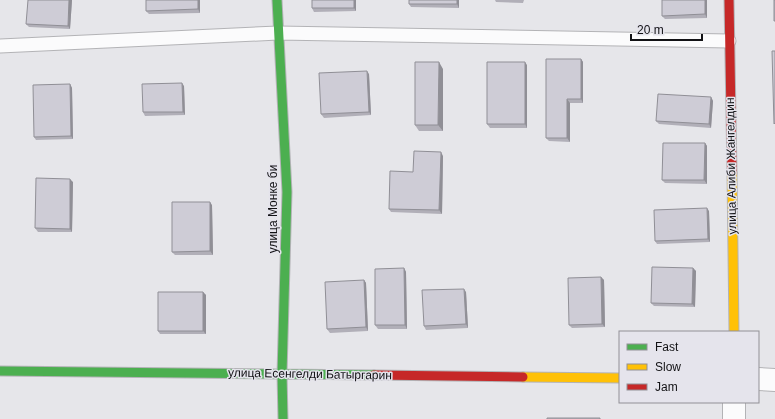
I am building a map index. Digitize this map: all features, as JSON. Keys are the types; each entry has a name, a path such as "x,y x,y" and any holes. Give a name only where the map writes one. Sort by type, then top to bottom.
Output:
{"street":[{"name":"улица Монке би","path":"276,0 287,192 282,374 283,419"},
{"name":"улица Алиби Жангелдин","path":"729,0 734,331"},
{"name":"улица Есенгелди Батыргарин","path":"0,371 619,378"},
{"path":"759,379 775,380"},
{"path":"734,403 734,419"}],"lane":[{"path":"0,46 278,33 729,41"}],"building":[{"path":"28,0 69,0 68,26 26,24"},
{"path":"146,0 198,0 198,9 146,11"},
{"path":"312,0 354,0 354,8 312,8"},
{"path":"409,0 457,0 457,4 409,4"},
{"path":"662,0 705,0 705,14 662,16"},
{"path":"775,0 775,21 774,21"},
{"path":"772,51 775,51 774,124"},
{"path":"546,59 581,59 581,99 567,99 567,138 546,138"},
{"path":"415,62 439,62 438,125 415,125"},
{"path":"487,62 525,62 525,124 487,124"},
{"path":"367,71 369,112 321,114 319,73"},
{"path":"182,83 183,112 143,112 142,84"},
{"path":"70,84 71,136 34,137 33,85"},
{"path":"658,94 711,97 709,124 656,121"},
{"path":"663,143 705,143 704,180 662,180"},
{"path":"414,151 441,152 439,210 389,209 390,171 413,172"},
{"path":"36,178 70,179 70,229 35,228"},
{"path":"172,202 210,202 210,251 172,252"},
{"path":"707,208 708,239 655,241 654,210"},
{"path":"652,267 693,268 692,304 651,303"},
{"path":"404,268 405,325 375,325 375,269"},
{"path":"601,277 602,324 569,325 568,278"},
{"path":"364,280 366,327 327,329 325,282"},
{"path":"464,289 466,324 424,326 422,290"},
{"path":"158,292 203,292 203,331 158,331"},
{"path":"600,418 600,419 547,419"}],"traffic: fast":[{"path":"277,0 287,192 282,374 283,419"},
{"path":"0,371 374,375"}],"traffic: slow":[{"path":"732,173 734,331"},
{"path":"523,377 619,378"}],"traffic: jam":[{"path":"729,0 732,173"},
{"path":"374,375 523,377"}]}
